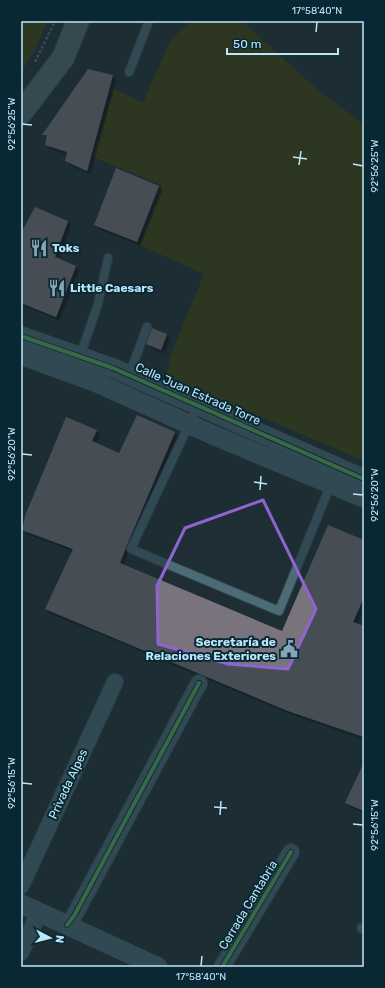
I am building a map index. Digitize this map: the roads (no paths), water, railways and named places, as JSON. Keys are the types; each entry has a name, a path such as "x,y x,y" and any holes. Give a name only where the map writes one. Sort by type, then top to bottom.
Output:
{"main road":[{"path":"21,114 63,58 78,21"}],"street":[{"name":"Calle Juan Estrada Torre","path":"21,336 129,375 338,466 364,479"},
{"path":"58,369 73,354"},
{"path":"21,356 95,382 189,424 364,498"},
{"name":"Privada Alpes","path":"21,886 115,682"},
{"path":"68,925 199,682"},
{"name":"Cerrada Cantabria","path":"222,967 291,852"},
{"path":"21,904 158,967"},
{"path":"21,952 39,912"}],"lane":[{"path":"129,72 149,21"},
{"path":"73,354 98,304 108,258"},
{"path":"129,375 147,327"},
{"path":"198,405 131,549 278,611 338,466"}],"place":[{"name":"Toks","path":"39,248"},
{"name":"Little Caesars","path":"57,288"},
{"name":"Secretaría de Relaciones Exteriores","path":"289,649"}]}
